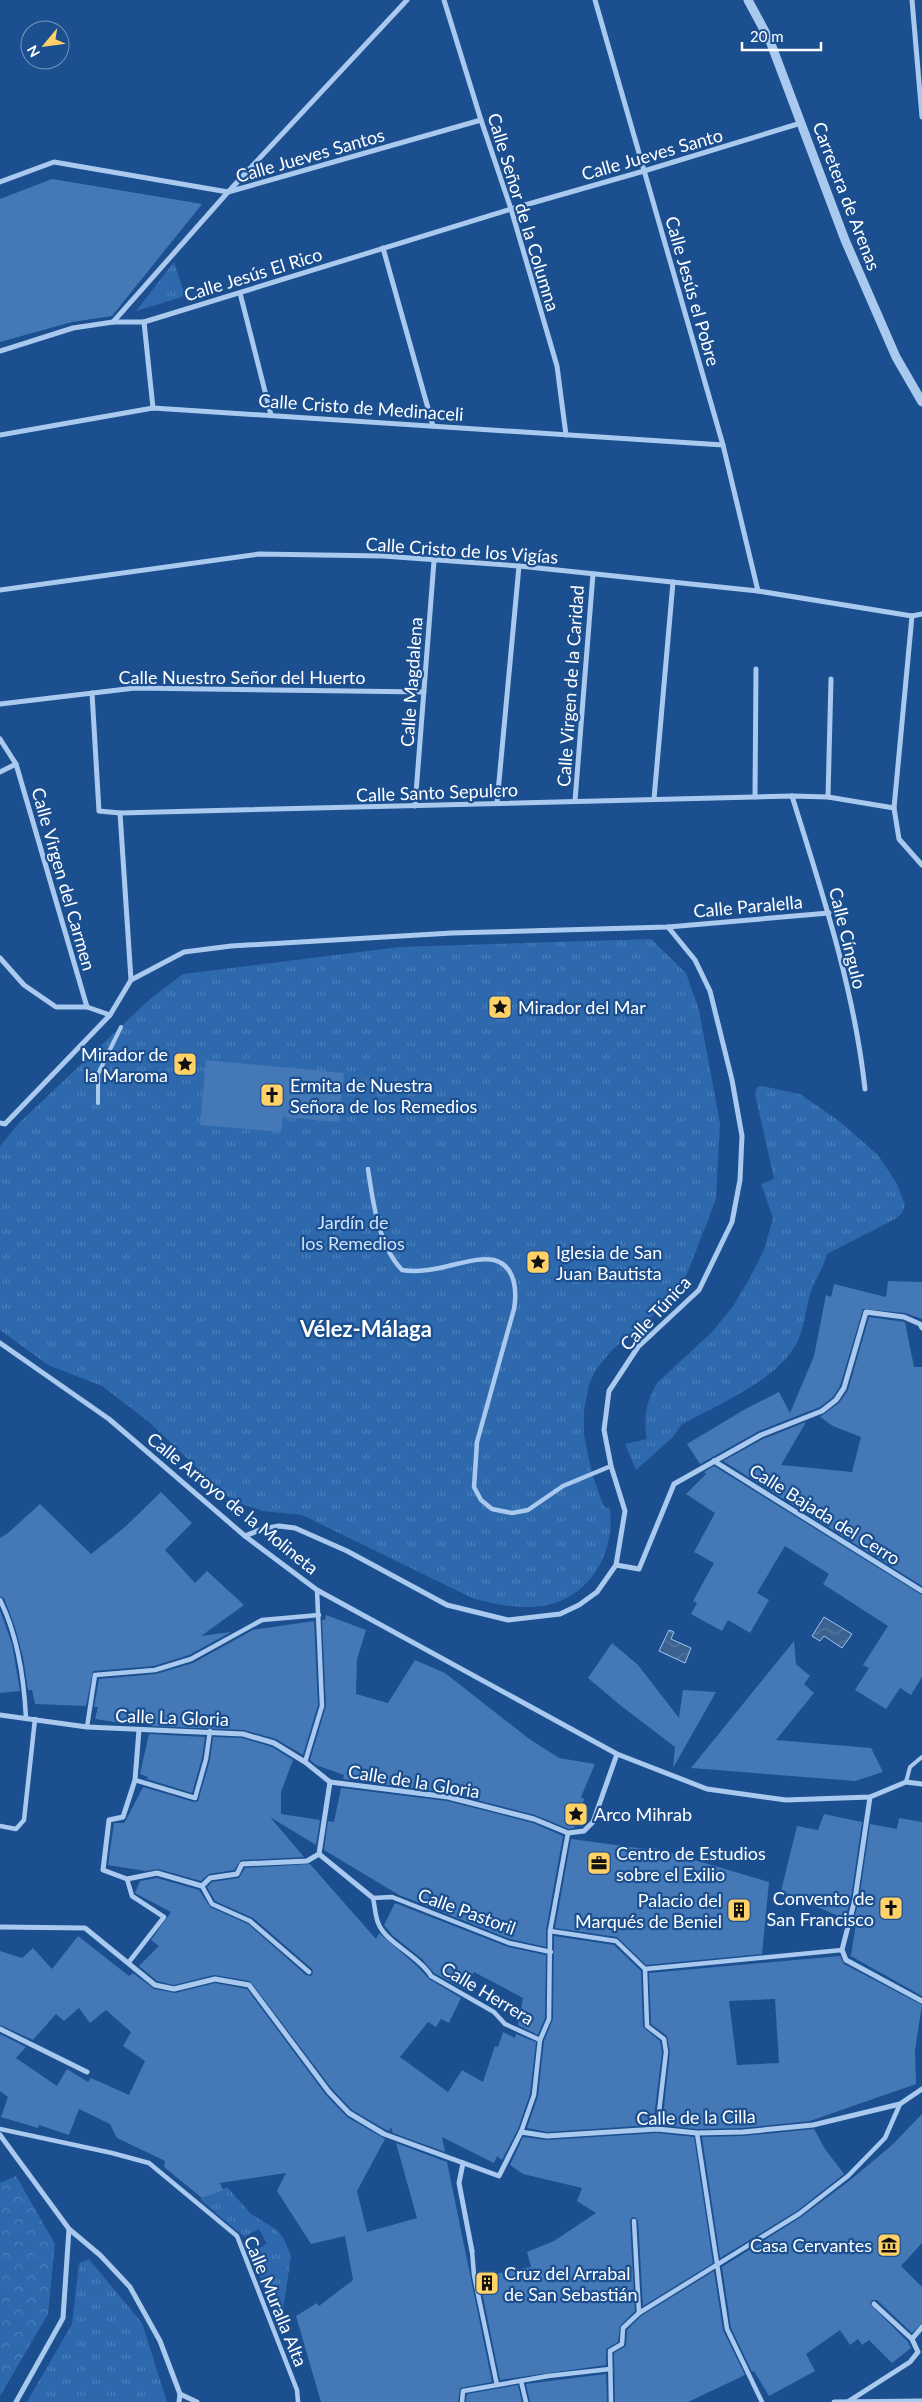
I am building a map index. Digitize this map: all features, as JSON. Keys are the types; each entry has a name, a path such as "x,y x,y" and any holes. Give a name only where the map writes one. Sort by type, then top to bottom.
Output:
{"street":[{"path":"113,322 228,192 407,0"},
{"name":"Calle Señor de la Columna","path":"444,0 511,209 557,366 566,435"},
{"name":"Calle Jesús el Pobre","path":"595,0 723,446 758,591"},
{"name":"Carretera de Arenas","path":"748,0 770,41 848,249 896,357 922,402"},
{"path":"912,0 922,116"},
{"name":"Calle Jueves Santos","path":"0,182 54,162 228,192 481,120"},
{"name":"Calle Jueves Santo","path":"511,209 801,124"},
{"name":"Calle Jesús El Rico","path":"0,351 73,328 113,322 144,322 511,209"},
{"path":"384,248 433,426"},
{"path":"240,293 270,415"},
{"path":"144,322 153,408"},
{"name":"Calle Cristo de Medinaceli","path":"0,435 153,408 723,446"},
{"name":"Calle Cristo de los Vigías","path":"0,590 259,554 383,556 434,562 519,566 758,591 912,616 922,614"},
{"name":"Calle Magdalena","path":"415,806 434,562"},
{"path":"497,803 519,566"},
{"name":"Calle Virgen de la Caridad","path":"575,801 593,574"},
{"path":"654,799 672,582"},
{"path":"912,616 894,808 899,839 922,865"},
{"path":"755,797 756,669"},
{"path":"828,797 831,679"},
{"name":"Calle Nuestro Señor del Huerto","path":"0,704 136,688 424,692"},
{"name":"Calle Santo Sepulcro","path":"92,693 99,811 120,813 792,796 828,797 894,808"},
{"name":"Calle Virgen del Carmen","path":"0,739 16,764 87,1006"},
{"path":"0,772 16,764"},
{"name":"Calle Cíngulo","path":"792,796 829,913 861,1049 865,1089"},
{"path":"120,813 132,980"},
{"name":"Calle Paralella","path":"668,927 829,913"},
{"path":"3,1124 110,1014 132,980 184,952 231,946 452,933 668,927"},
{"name":"Calle Túnica","path":"616,1566 625,1511 611,1466 604,1430 610,1390 638,1347 699,1290 732,1222 740,1180 742,1136 727,1061 710,991 695,960 668,927"},
{"path":"0,958 24,985 56,1006 87,1006 110,1014"},
{"path":"368,1169 375,1213 396,1263 402,1270 412,1272 426,1271 484,1260 496,1261 507,1270 515,1282 517,1295 514,1309 477,1442 474,1487 481,1500 492,1509 512,1513 528,1510 563,1486 611,1466"},
{"path":"245,1536 262,1529 279,1526 295,1528 347,1551 448,1604 508,1620 560,1614 579,1605 597,1592 616,1566 638,1569 674,1484 761,1435 822,1411 836,1400 844,1388 866,1312 904,1318 920,1324 922,1328"},
{"name":"Calle Arroyo de la Molineta","path":"0,1343 109,1419 245,1536 317,1590 617,1754 707,1789 786,1800 870,1797"},
{"name":"Calle Bajada del Cerro","path":"714,1461 922,1590"},
{"path":"305,1762 322,1706 317,1590"},
{"path":"0,1600 11,1622 24,1688 26,1718"},
{"path":"87,1727 95,1675 155,1670 191,1660 262,1620 319,1615"},
{"name":"Calle La Gloria","path":"0,1715 87,1727 210,1731 243,1734 274,1742 305,1762 330,1782"},
{"path":"0,1826 16,1829 24,1820 35,1719"},
{"path":"139,1730 134,1780 123,1817 109,1820 104,1870 127,1878 157,1873 202,1886 212,1904 250,1921 309,1972"},
{"path":"134,1780 195,1798 206,1759 210,1731"},
{"path":"0,1927 85,1928 155,1985 174,1989 215,1979 249,1985 330,2092 349,2113 384,2134 499,2176 521,2132 534,2094 540,2040 549,2020 550,1931 568,1832 584,1831 593,1822 617,1754"},
{"path":"319,1854 330,1782"},
{"name":"Calle de la Gloria","path":"330,1782 448,1797 534,1819 568,1832"},
{"path":"922,1784 906,1782 870,1797 855,1900 842,1950 846,1960 922,2001"},
{"path":"202,1886 210,1878 237,1874 242,1864 307,1861 319,1854"},
{"path":"319,1854 373,1898"},
{"path":"127,1878 132,1896 164,1917 128,1962"},
{"name":"Calle Pastoril","path":"373,1898 392,1897 508,1942 551,1952"},
{"name":"Calle Herrera","path":"373,1898 379,1926 405,1952 425,1966 431,1976 494,2012 505,2024 540,2040"},
{"path":"550,1931 616,1941 645,1969 648,2026 664,2038 666,2052 657,2129"},
{"path":"645,1969 842,1950"},
{"path":"0,2029 87,2072"},
{"path":"611,2402 610,2351 622,2344 623,2328 640,2313 799,2214 848,2176 885,2138 900,2104 922,2089"},
{"name":"Calle de la Cilla","path":"521,2132 547,2136 657,2129 697,2133 743,2132 813,2125 900,2104"},
{"name":"Calle Muralla Alta","path":"0,2128 149,2163 237,2236 297,2390 298,2402"},
{"path":"697,2133 727,2329 762,2402"},
{"path":"0,2135 69,2229 100,2255 130,2287 160,2341 180,2394 179,2402"},
{"path":"462,2163 460,2183 472,2251 474,2275 497,2385"},
{"path":"634,2221 640,2313"},
{"path":"16,2402 63,2318 69,2229"},
{"path":"849,2401 910,2362 918,2352 912,2339 874,2304"},
{"path":"912,2339 922,2327"},
{"path":"462,2402 462,2391 610,2369"},
{"path":"521,2381 526,2402"},
{"path":"180,2394 197,2402"},
{"path":"834,2402 922,2401"}],"lane":[{"path":"98,1103 98,1074 121,1027"},
{"path":"906,1782 910,1766 922,1758"}],"green space":[{"path":"174,262 185,296 136,311"},
{"name":"Jardín de los Remedios","path":"651,939 686,973 699,1010 720,1123 716,1199 687,1274 660,1309 612,1350 595,1371 589,1385 584,1410 584,1435 592,1474 604,1507 610,1509 611,1525 604,1556 597,1570 588,1582 563,1600 547,1605 528,1607 500,1605 481,1601 302,1515 262,1511 237,1502 227,1496 149,1422 102,1386 48,1365 0,1330 0,1146 19,1123 150,999 183,974 399,947"},
{"path":"762,1086 800,1094 839,1121 878,1155 897,1184 905,1205 902,1213 895,1219 827,1254 811,1292 799,1338 791,1353 779,1366 748,1389 681,1425 673,1437 636,1470 625,1444 647,1439 646,1410 657,1383 712,1332 733,1306 764,1250 773,1218 761,1184 774,1179 755,1094 757,1087"},
{"path":"16,2176 55,2244 48,2314 0,2396 0,2183"},
{"path":"227,2187 251,2214 274,2228 283,2237 291,2256 283,2310 278,2321 250,2253 267,2244 259,2229 244,2237 200,2199"},
{"path":"89,2259 142,2323 167,2402 27,2402 72,2324 79,2263"}],"water":[{"path":"824,1617 852,1634 842,1648 824,1636 820,1641 812,1636"},
{"path":"669,1630 674,1632 671,1639 691,1648 685,1663 659,1651"}],"building":[{"path":"52,179 202,204 112,316 72,322 0,342 0,199"},
{"name":"Ermita de Nuestra Señora de los Remedios","path":"206,1060 344,1073 339,1122 283,1117 281,1132 200,1125"},
{"path":"888,1281 922,1282 922,1319 905,1313 863,1309 840,1386 833,1397 820,1407 759,1431 700,1464 687,1444 747,1408 779,1392 790,1413 814,1356 826,1295 831,1297 834,1284 886,1297"},
{"path":"869,1317 905,1322 914,1367 922,1367 922,1586 723,1461 763,1439 806,1422 781,1465 852,1472 861,1437 833,1426 820,1417 839,1403 848,1390"},
{"path":"714,1466 922,1595 922,1677 911,1695 900,1688 886,1709 855,1690 869,1668 863,1665 888,1626 823,1584 829,1574 785,1546 757,1593 769,1600 750,1633 728,1620 722,1631 691,1614 697,1603 693,1601 714,1563 694,1552 715,1513 686,1494 706,1474 704,1472"},
{"path":"161,1492 192,1523 165,1550 195,1583 207,1571 244,1605 201,1636 231,1632 189,1655 154,1666 93,1671 86,1706 35,1704 32,1690 28,1690 23,1657 15,1627 4,1598 0,1596 0,1538 40,1504 91,1554 125,1527"},
{"path":"0,1610 12,1644 20,1691 0,1693"},
{"path":"326,1615 366,1630 357,1659 356,1694 388,1703 415,1660 445,1673 528,1738 559,1758 595,1764 581,1797 584,1799 574,1828 569,1829 535,1815 449,1793 343,1779 344,1775 316,1765 310,1760 326,1706 322,1620 325,1620"},
{"path":"314,1621 318,1705 303,1755 276,1739 244,1730 151,1726 152,1724 127,1724 95,1719 98,1707 94,1707 99,1679 156,1674 193,1663 253,1630"},
{"path":"794,1641 796,1664 810,1676 804,1684 814,1693 776,1740 871,1748 883,1772 855,1781 691,1768"},
{"path":"612,1643 638,1665 679,1718 683,1690 716,1692 673,1768 675,1747 588,1678"},
{"path":"149,1734 205,1737 202,1758 192,1793 147,1779 148,1777 140,1774"},
{"path":"213,1737 242,1738 272,1747 293,1760 281,1792 281,1814 320,1820 316,1845 270,1817 304,1857 241,1860 234,1870 209,1874 201,1881 158,1869 145,1871 108,1865 114,1823 124,1823 143,1787 194,1802 198,1801 210,1760"},
{"path":"341,1788 447,1801 533,1823 563,1836 546,1930 546,1947 510,1939 399,1895 324,1850 328,1821 334,1822"},
{"path":"824,1814 862,1822 851,1898 845,1919 781,1891 797,1826 818,1830"},
{"name":"Convento de San Francisco","path":"899,1818 922,1822 922,1996 849,1955 851,1955 856,1924 853,1923 859,1900 870,1824 897,1829"},
{"path":"571,1839 653,1850 654,1848 769,1882 762,1954 646,1965 617,1937 555,1928"},
{"path":"310,1864 376,1939 379,1933 429,1979 461,1998 449,2023 441,2019 436,2027 428,2022 400,2057 448,2092 462,2070 483,2082 495,2046 498,2047 503,2032 515,2038 516,2034 536,2042 530,2094 518,2129 502,2160 497,2156 494,2163 442,2137 445,2152 393,2133 391,2127 389,2131 386,2130 352,2110 332,2089 250,1981 214,1975 174,1985 157,1981 139,1966 159,1946 151,1940 171,1912 135,1893 140,1881 157,1878 199,1890 210,1907 248,1924 306,1975 311,1976 312,1969 253,1918 215,1901 207,1887 212,1882 239,1878 245,1868"},
{"path":"395,1903 508,1947 546,1955 545,2018 538,2035 518,2025 523,1998 474,1972 465,1990 434,1973 422,1959 392,1935 384,1925"},
{"path":"78,1936 129,1976 133,1973 154,1989 175,1993 215,1983 247,1989 326,2095 347,2117 385,2139 357,2191 367,2232 417,2218 396,2143 447,2162 492,2382 460,2388 458,2402 321,2402 296,2316 317,2303 319,2306 353,2280 345,2236 311,2244 277,2191 286,2173 220,2183 223,2190 202,2198 164,2167 165,2161 117,2138 110,2124 79,2109 69,2135 39,2125 38,2128 1,2117 8,2097 0,2091 0,2034 26,2047 16,2058 57,2086 67,2069 88,2082 91,2078 129,2095 145,2061 123,2046 131,2032 106,2010 90,2023 79,2008 64,2021 56,2014 33,2040 0,2025 0,1951 22,1958 33,1948 52,1969"},
{"path":"554,1936 614,1945 641,1971 643,2027 660,2041 662,2052 653,2125 547,2132 527,2128 538,2096 544,2041 553,2019"},
{"path":"840,1956 844,1964 922,2005 915,2050 916,2084 810,2121 743,2128 697,2129 662,2125 670,2052 667,2036 651,2024 649,1973","holes":["775,1999 779,2063 737,2065 729,2001"]},
{"path":"922,2114 922,2243 901,2266 922,2287 922,2323 912,2333 877,2300 872,2300 870,2304 908,2342 911,2348 892,2363 869,2340 862,2345 858,2339 850,2345 840,2330 806,2354 815,2371 769,2396 754,2371 752,2372 731,2328 722,2267 801,2217 849,2181 891,2146"},
{"path":"814,2129 825,2149 844,2174 797,2211 720,2258 702,2137 743,2136"},
{"path":"657,2133 694,2137 713,2263 643,2306 638,2221 632,2217 630,2221 635,2311 620,2326 618,2342 606,2349 606,2365 500,2380 479,2277 531,2267 527,2252 554,2241 596,2213 577,2201 582,2188 523,2174 510,2165 523,2137 547,2140"},
{"path":"714,2271 723,2330 745,2375 688,2402 615,2402 614,2353 626,2346 627,2330 641,2316"},
{"path":"606,2374 607,2402 530,2402 526,2384"},
{"path":"518,2385 522,2402 466,2402 467,2394"}],"place":[{"name":"Mirador del Mar","path":"500,1007"},
{"name":"Mirador de la Maroma","path":"185,1064"},
{"name":"Ermita de Nuestra Señora de los Remedios","path":"272,1095"},
{"name":"Iglesia de San Juan Bautista","path":"538,1262"},
{"name":"Arco Mihrab","path":"576,1814"},
{"name":"Centro de Estudios sobre el Exilio","path":"599,1863"},
{"name":"Convento de San Francisco","path":"891,1908"},
{"name":"Palacio del Marqués de Beniel","path":"739,1910"},
{"name":"Casa Cervantes","path":"889,2245"},
{"name":"Cruz del Arrabal de San Sebastián","path":"487,2283"}],"district":[{"name":"Vélez-Málaga","path":"366,1328"}]}
